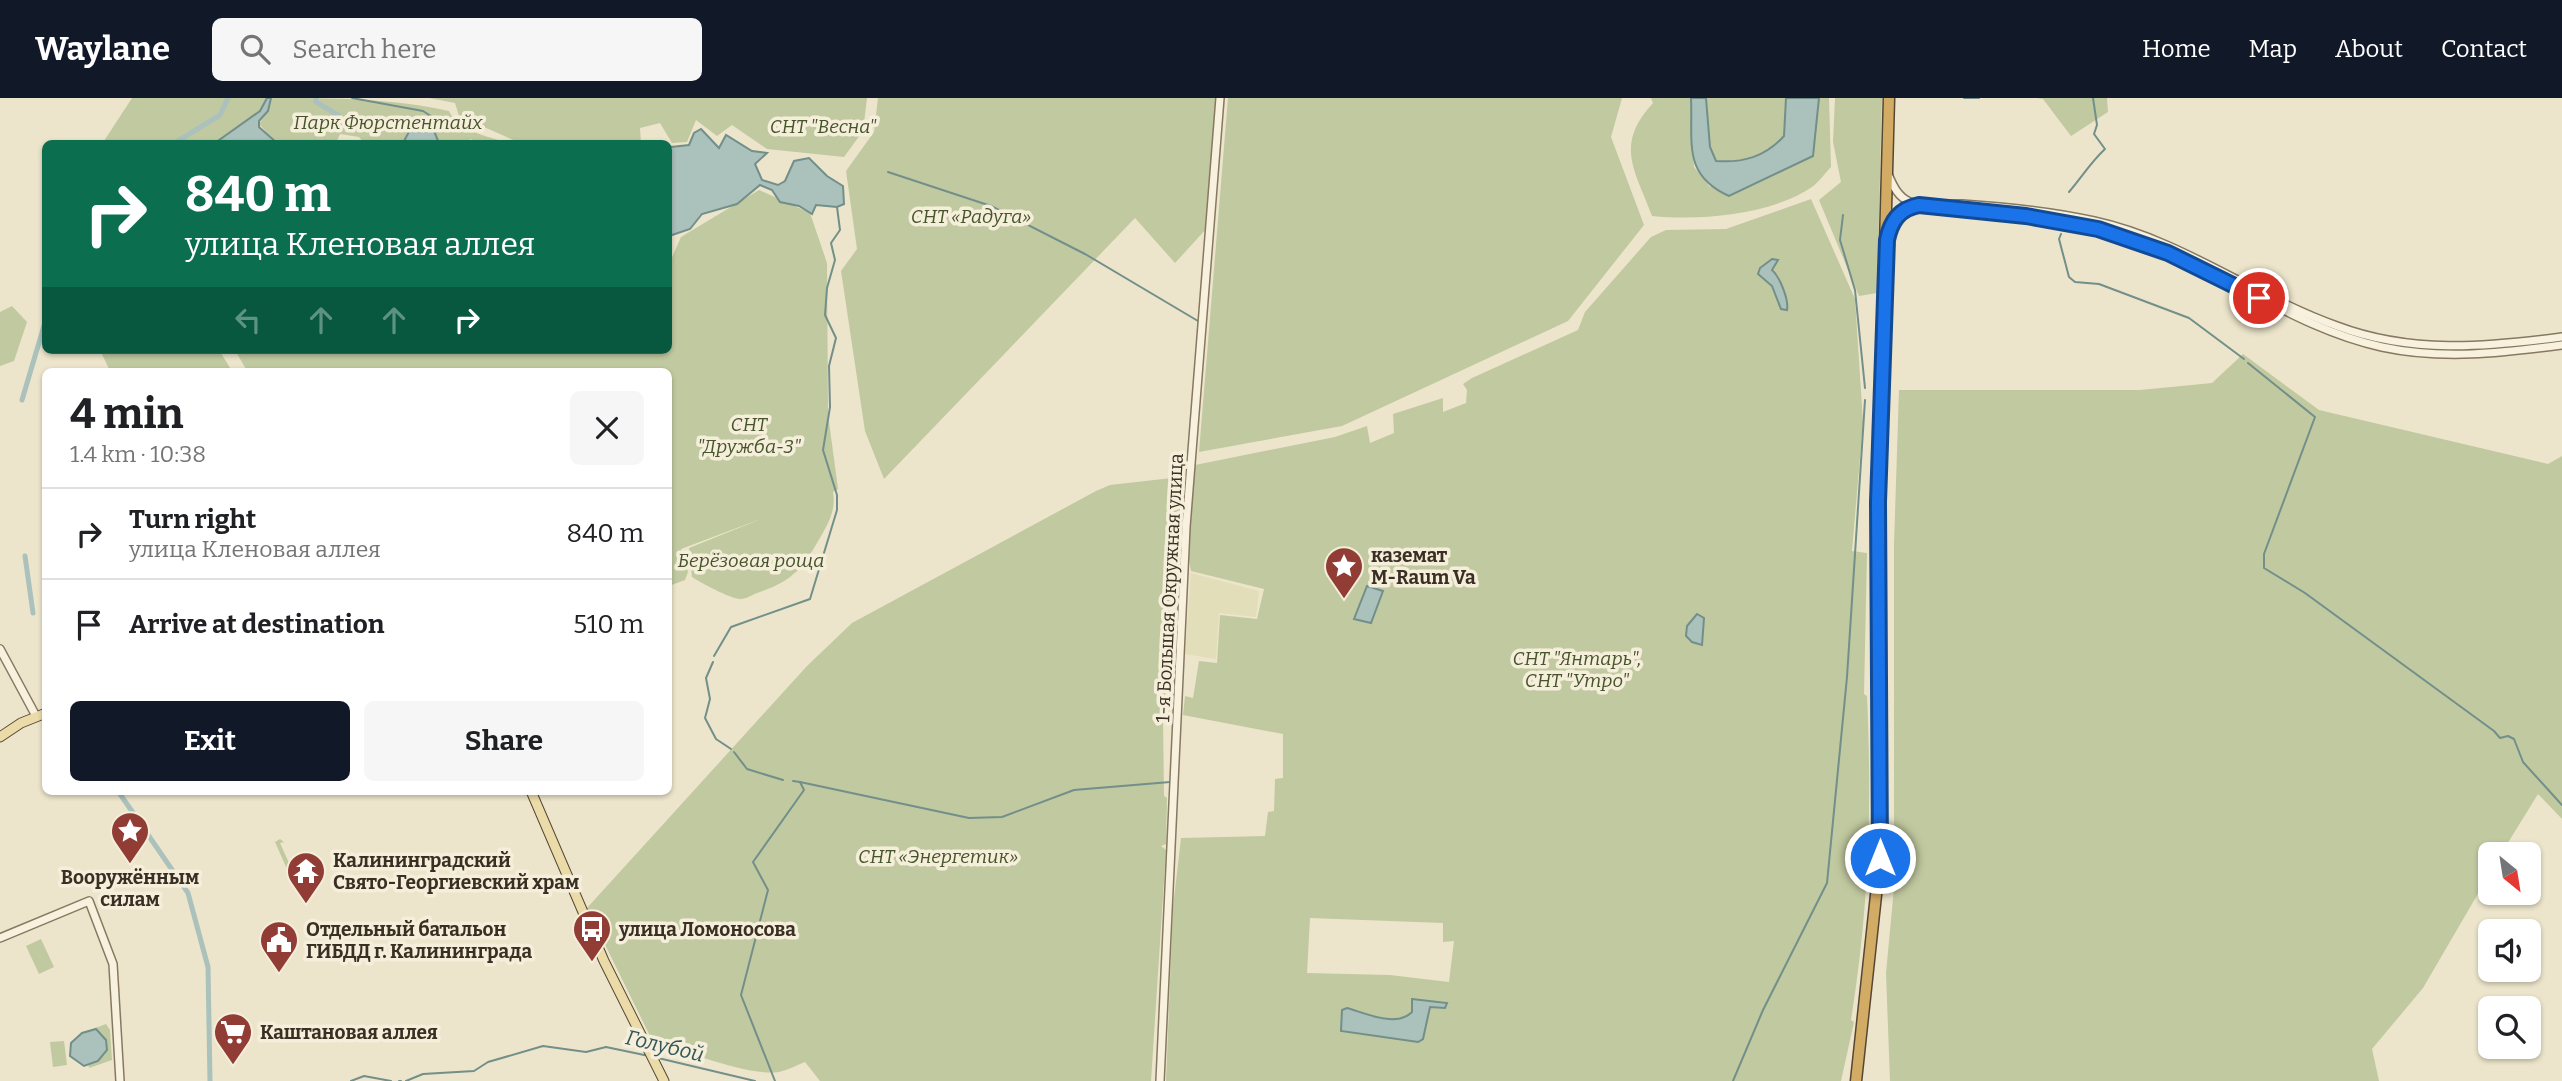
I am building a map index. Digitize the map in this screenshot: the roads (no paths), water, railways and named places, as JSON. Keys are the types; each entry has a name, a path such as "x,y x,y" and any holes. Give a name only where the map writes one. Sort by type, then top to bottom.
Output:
{"highway":[{"path":"1856,1081 1880,858 1878,516 1889,98"}],"main road":[{"path":"0,737 41,715"},
{"path":"533,795 604,961 650,1048 664,1081"}],"street":[{"name":"1-я Большая Окружная улица","path":"1160,1081 1186,527 1220,98"},
{"path":"1888,173 1900,196 1919,205"},
{"path":"1887,240 1895,218 1905,209 1919,205 1956,204 2027,209 2122,228 2188,253 2320,320 2385,340 2463,347 2562,337"},
{"path":"1943,206 1955,211 2064,222 2142,243 2185,260 2301,320 2368,344 2447,355 2562,345"},
{"path":"0,649 41,715"},
{"path":"0,938 89,901 113,964 120,1081"}],"water":[{"path":"267,98 271,98 268,111 259,121 259,127 274,140 219,140 260,111"},
{"path":"1691,98 1706,98 1710,147 1716,161 1726,161 1744,160 1761,154 1784,136 1786,98 1819,98 1813,156 1729,196 1714,188 1697,167 1693,156"},
{"path":"424,125 434,131 438,140 405,140 412,126"},
{"path":"701,129 719,148 726,135 752,151 767,153 755,164 762,180 778,185 785,181 794,161 809,158 827,176 843,186 844,204 837,207 816,205 812,214 799,206 780,202 772,190 760,185 737,204 702,214 690,229 672,235 672,147 689,145 694,133"},
{"path":"1772,259 1778,260 1772,270 1783,289 1787,310 1781,309 1772,286 1758,274 1760,268"},
{"path":"1367,586 1383,591 1371,623 1354,619"},
{"path":"1697,614 1704,618 1702,645 1692,642 1686,636 1687,626"},
{"path":"1412,999 1447,1003 1445,1008 1430,1007 1423,1039 1418,1042 1341,1031 1342,1010 1347,1008 1380,1018 1398,1019 1412,1012"},
{"path":"96,1029 106,1040 107,1050 98,1061 84,1066 70,1056 71,1043 82,1033"}],"waterway":[{"path":"179,140 220,115 228,98"},
{"path":"316,98 316,102 338,115 350,130"},
{"path":"352,98 423,111 448,127"},
{"path":"1964,98 1979,98"},
{"path":"2069,192 2105,149 2094,134 2097,125 2093,98"},
{"path":"888,172 991,206 1085,254 1198,321"},
{"path":"714,656 731,627 810,599 837,510 837,495 823,450 830,407 829,366 836,338 825,315 827,288 835,260 831,243 840,230 837,207"},
{"path":"1843,215 1840,240 1855,290 1865,388"},
{"path":"2061,234 2059,239 2069,277 2075,282 2099,284 2189,318 2244,359"},
{"path":"22,400 42,332"},
{"path":"2248,363 2315,417 2264,554 2264,568 2305,593 2500,738 2508,736 2514,739 2523,762 2562,805"},
{"path":"1733,1081 1763,1010 1827,883 1847,677 1865,400"},
{"path":"25,556 33,613"},
{"path":"713,662 706,678 710,699 705,718 716,739 731,749"},
{"path":"734,752 747,769 783,780"},
{"path":"775,1081 741,995 768,890 753,862 804,790 800,782 793,781"},
{"path":"800,782 969,818 1002,817 1074,790 1170,782"},
{"path":"121,795 188,893 208,967 210,1081"},
{"name":"Голубой","path":"406,1081 423,1074 474,1071 488,1062 543,1046 586,1052 606,1047 649,1056"},
{"name":"Голубой","path":"658,1058 755,1081"},
{"name":"Голубой","path":"351,1081 364,1076 391,1081"}],"place":[{"name":"каземат M-Raum Va","path":"1344,600"},
{"name":"Вооружённым силам","path":"130,865"},
{"name":"Калининградский Свято-Георгиевский храм","path":"306,905"},
{"name":"улица Ломоносова","path":"592,963"},
{"name":"Отдельный батальон ГИБДД г. Калининграда","path":"279,974"},
{"name":"Каштановая аллея","path":"233,1066"}],"park label":[{"name":"Парк Фюрстентайх","path":"388,122"},
{"name":"СНТ \"Весна\"","path":"823,126"},
{"name":"СНТ «Радуга»","path":"971,216"},
{"name":"СНТ \"Дружба-3\"","path":"749,435"},
{"name":"Берёзовая роща","path":"751,560"},
{"name":"СНТ \"Янтарь\", СНТ \"Утро\"","path":"1577,669"},
{"name":"СНТ «Энергетик»","path":"938,856"}]}
